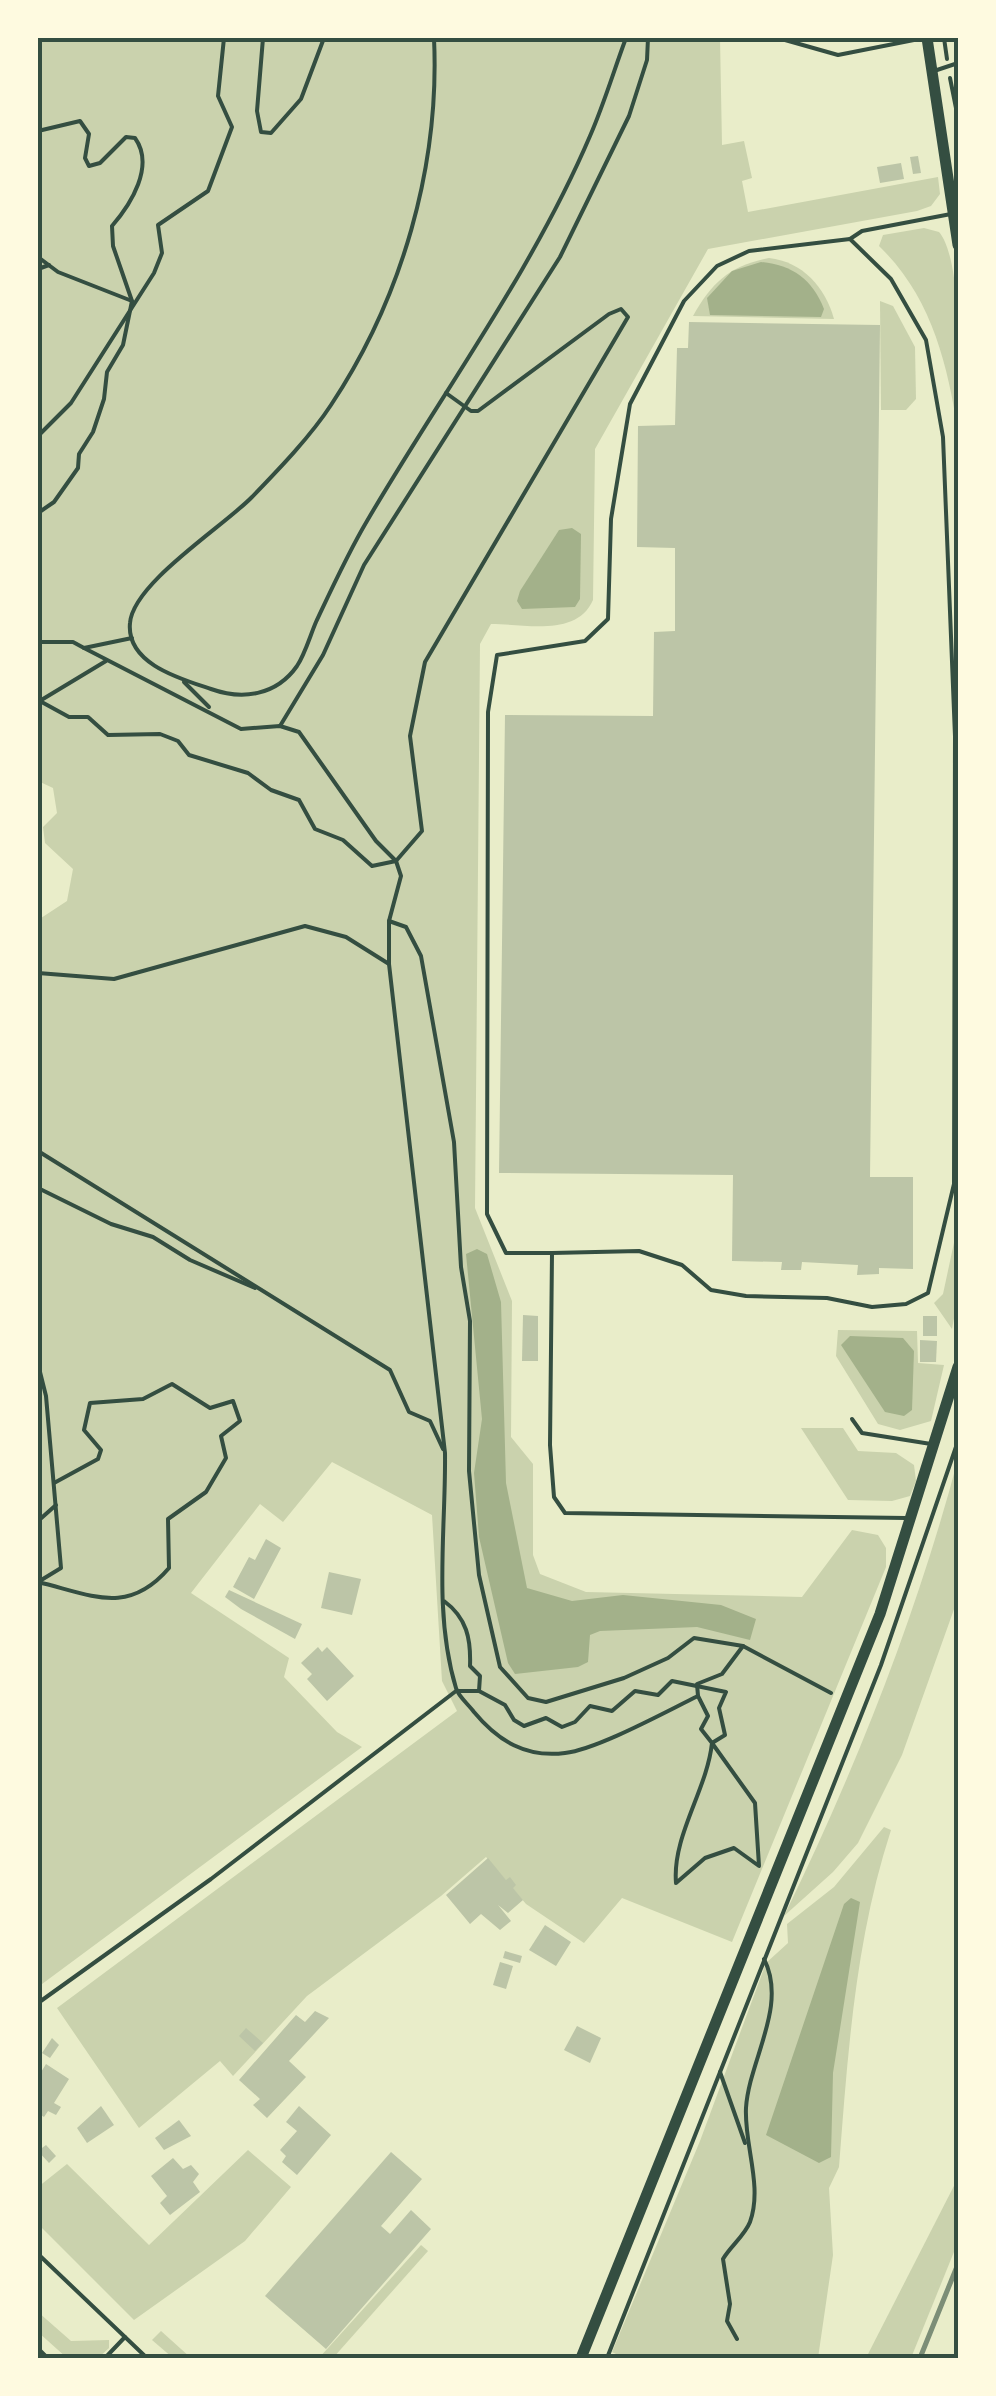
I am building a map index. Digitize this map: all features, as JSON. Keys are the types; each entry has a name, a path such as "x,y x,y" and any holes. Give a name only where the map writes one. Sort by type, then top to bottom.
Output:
{"street":[{"path":"927,38 958,245"},
{"path":"581,2358 845,1701 912,1518 958,1367"},
{"path":"38,2352 44,2358"}],"lane":[{"path":"778,38 838,55 927,38"},
{"path":"934,71 958,63"},
{"path":"850,239 891,280 926,340 943,437 951,649 954,1184 928,1293 906,1304 872,1307 827,1298 746,1296 711,1290 682,1265 639,1251 506,1253 487,1214 488,712 496,655 586,641 608,620 611,520 630,404 684,302 717,266 749,251 850,239 862,231 954,214"},
{"path":"951,649 958,648"},
{"path":"552,1253 550,1445 554,1497 566,1513 912,1518"},
{"path":"852,1419 862,1433 936,1445"},
{"path":"38,2254 147,2358"},
{"path":"105,2358 125,2337"}],"path":[{"path":"38,436 70,403 162,253 158,225 208,191 228,147 232,128 218,96 224,38"},
{"path":"263,38 256,112 262,132 271,133 301,100 324,38"},
{"path":"434,38 436,76 422,194 388,300 331,407 250,499 153,584 136,606 130,622 132,638 146,660 180,679 242,698 270,690 296,668 353,544 521,268 590,138 626,38"},
{"path":"280,726 323,655 364,565 468,409 560,258 629,116 646,60 648,38"},
{"path":"951,89 958,118"},
{"path":"38,131 80,121 89,134 85,158 89,166 100,163 126,137 139,144 143,166 131,204 112,226 114,246 132,302 123,345 107,372 104,399 94,432 79,454 78,468 54,502 38,513"},
{"path":"38,257 132,302"},
{"path":"38,269 49,265"},
{"path":"38,701 69,717 88,717 108,735 160,734 178,741 189,755 229,764 298,800 315,829 343,840 372,866 396,861 422,830 410,736 425,662 628,317 620,309 609,314 478,411 468,409 446,393"},
{"path":"84,648 132,638"},
{"path":"38,642 73,642 241,729 280,726 299,732 376,841 396,861 401,876 389,921 389,964 446,1453 446,1504 441,1522 444,1601 456,1691 494,1736 534,1754 569,1753 698,1696"},
{"path":"38,701 106,661"},
{"path":"180,679 212,711"},
{"path":"389,921 406,927 421,956 454,1142 462,1267 470,1322 469,1471 479,1575 500,1667 528,1698 546,1702 624,1678 668,1658 694,1638 743,1646 845,1701"},
{"path":"38,973 114,979 305,926 346,937 389,964"},
{"path":"38,1151 390,1370 408,1412 430,1421 446,1453"},
{"path":"38,1188 111,1224 153,1236 190,1260 268,1294"},
{"path":"38,1364 61,1568 38,1582"},
{"path":"38,1582 108,1600 138,1597 158,1582 170,1568 168,1520 206,1492 226,1458 220,1436 240,1421 233,1401 210,1408 172,1384 143,1399 90,1404 84,1430 102,1450 98,1458 54,1483"},
{"path":"607,2358 881,1665 958,1438 950,1434"},
{"path":"38,1521 56,1505"},
{"path":"444,1601 461,1614 472,1645 470,1666 480,1676 478,1691"},
{"path":"697,1684 722,1674 743,1646"},
{"path":"38,2003 428,1716 456,1691 478,1691 505,1704 514,1720 524,1726 546,1718 562,1727 574,1722 590,1706 620,1708 635,1691 658,1695 672,1681 697,1684 726,1692 719,1708 725,1735 712,1743"},
{"path":"697,1684 708,1716 701,1728 712,1743 755,1804 759,1866 734,1848 705,1858 676,1883 674,1862 708,1773 712,1743"},
{"path":"737,2338 727,2322 730,2304 723,2259 749,2226 754,2201 746,2104 766,2032 771,1973 764,1959"},
{"path":"719,2069 747,2147"}],"shaded area":[{"path":"38,38 720,38 722,145 744,141 752,178 742,181 748,212 938,177 940,194 931,206 917,211 708,249 595,449 593,600 585,612 563,624 491,624 480,644 475,1208 512,1301 511,1437 533,1464 533,1555 540,1574 586,1592 802,1597 852,1530 878,1535 886,1548 886,1567 732,1942 622,1898 584,1943 526,1904 486,1857 441,1896 307,1996 233,2076 220,2061 139,2128 57,2008 457,1711 442,1681 432,1515 332,1462 283,1522 260,1504 191,1593 289,1658 284,1677 337,1732 362,1747 38,1987 38,920 67,901 73,869 45,843 43,827 57,813 53,788 38,781"},
{"path":"924,228 939,232 953,269 958,327 958,431 934,331 912,286 879,246 883,235"},
{"path":"769,258 792,265 811,278 834,319 693,316 724,277"},
{"path":"761,262 800,275 819,298 824,309 821,317 710,315 707,298 732,271"},
{"path":"880,301 893,306 915,347 916,399 906,410 881,410"},
{"path":"572,528 581,534 580,599 575,607 522,609 517,601 520,591 559,530"},
{"path":"958,1224 958,1297 952,1329 934,1303 943,1294"},
{"path":"477,1249 487,1254 501,1302 506,1483 527,1588 572,1601 623,1595 721,1605 756,1619 750,1640 697,1627 600,1631 590,1635 588,1662 578,1667 515,1674 508,1663 479,1537 474,1473 482,1419 466,1254"},
{"path":"838,1330 917,1331 918,1363 944,1365 931,1421 900,1430 878,1424 836,1356"},
{"path":"850,1336 903,1338 914,1351 912,1410 904,1416 885,1412 841,1345"},
{"path":"801,1428 843,1428 858,1451 896,1453 914,1465 916,1481 910,1496 892,1501 848,1500"},
{"path":"958,1459 958,1598 902,1755 858,1843 833,1872 784,1916 882,1691 924,1575"},
{"path":"884,1827 891,1830 861,1955 839,2167 829,2188 833,2255 818,2358 624,2358 612,2352 700,2141 766,1963 788,1943 787,1924 834,1887"},
{"path":"851,1898 860,1902 833,2073 831,2157 819,2163 766,2135 844,1904"},
{"path":"248,2150 291,2187 245,2241 134,2320 38,2224 38,2187 67,2164 149,2245"},
{"path":"958,2178 958,2242 911,2358 866,2358"},
{"path":"421,2245 428,2251 333,2358 319,2358"},
{"path":"38,2312 71,2341 109,2340 109,2348 98,2358 67,2358 38,2332"},
{"path":"161,2331 191,2358 173,2358 152,2340"}],"building":[{"path":"918,156 921,173 913,174 910,157"},
{"path":"901,163 904,179 880,183 877,167"},
{"path":"689,322 880,325 870,1177 913,1177 913,1269 879,1268 879,1274 857,1275 858,1265 802,1262 801,1270 781,1270 782,1262 732,1261 733,1175 499,1173 505,715 653,716 654,632 675,631 675,548 637,547 638,426 675,425 677,348 688,348"},
{"path":"523,1315 538,1316 538,1361 522,1361"},
{"path":"923,1316 937,1316 937,1336 923,1336"},
{"path":"920,1340 937,1341 936,1362 920,1362"},
{"path":"266,1539 281,1548 254,1599 233,1587 249,1557 255,1560"},
{"path":"329,1572 361,1579 352,1615 321,1608"},
{"path":"229,1590 302,1624 295,1639 241,1609 225,1597"},
{"path":"318,1647 322,1652 327,1647 354,1676 327,1701 307,1679 312,1674 301,1663"},
{"path":"488,1858 506,1880 510,1877 523,1900 508,1913 498,1905 511,1921 500,1930 481,1914 470,1924 446,1895"},
{"path":"545,1925 571,1942 556,1966 529,1950"},
{"path":"505,1951 522,1956 520,1963 503,1958"},
{"path":"500,1962 513,1966 506,1989 493,1985"},
{"path":"315,2011 329,2018 289,2061 306,2077 267,2118 253,2105 260,2099 239,2080 296,2015 305,2022"},
{"path":"577,2026 601,2038 590,2063 564,2050"},
{"path":"246,2028 263,2043 255,2051 239,2036"},
{"path":"52,2038 59,2045 50,2058 42,2053"},
{"path":"46,2064 69,2079 54,2103 61,2107 56,2115 48,2111 44,2117 38,2113 38,2077"},
{"path":"101,2106 114,2125 87,2143 77,2128"},
{"path":"299,2106 331,2135 297,2175 282,2162 286,2156 280,2150 297,2131 286,2122"},
{"path":"179,2120 191,2136 164,2150 155,2138"},
{"path":"46,2145 56,2156 49,2163 38,2151"},
{"path":"391,2152 422,2179 381,2226 390,2234 411,2210 431,2229 326,2349 265,2296"},
{"path":"173,2158 183,2169 191,2165 199,2174 193,2182 200,2192 170,2215 160,2203 167,2196 151,2176"}],"railway":[{"path":"920,2358 958,2264"}]}
